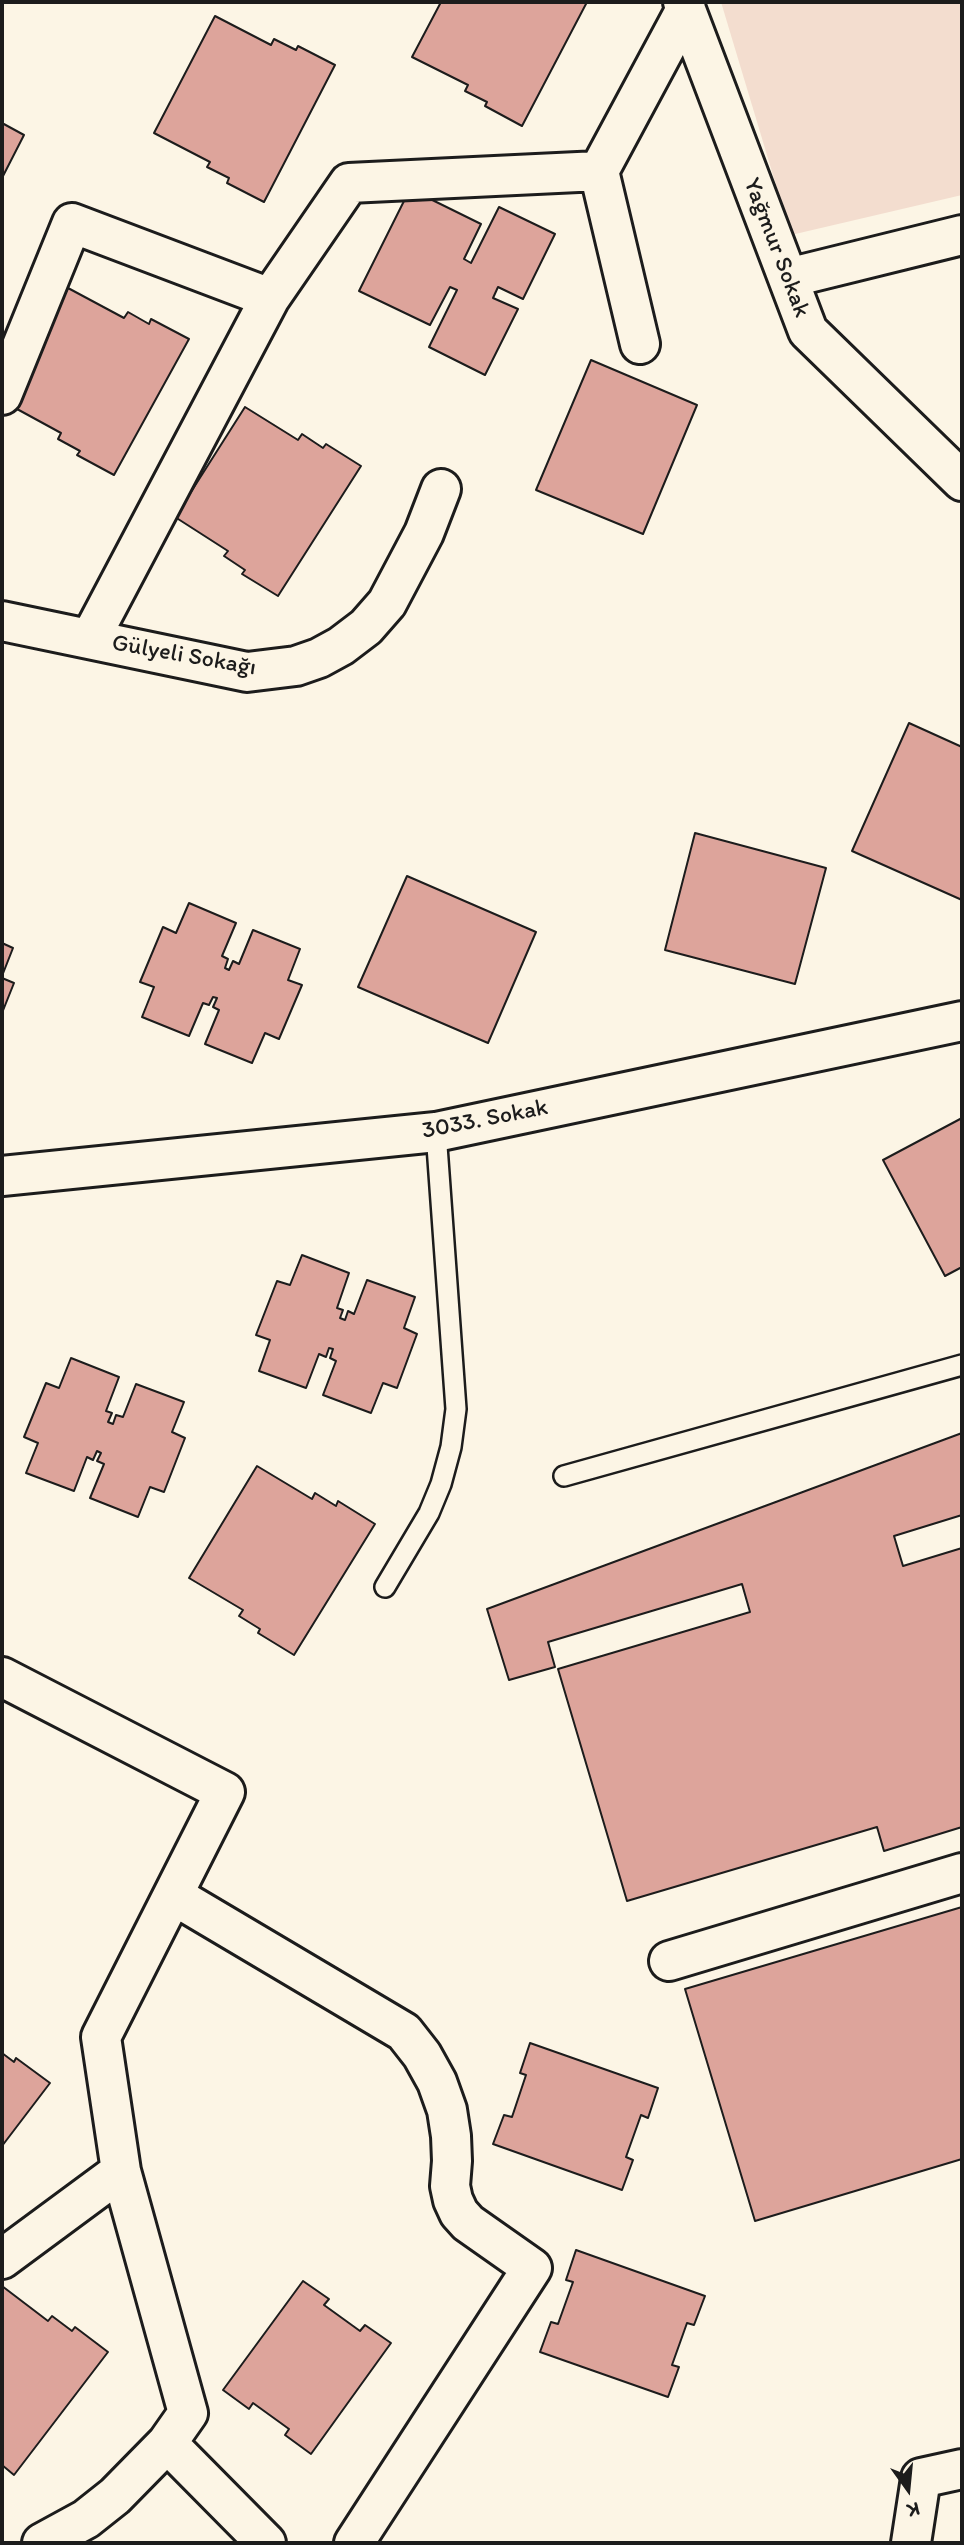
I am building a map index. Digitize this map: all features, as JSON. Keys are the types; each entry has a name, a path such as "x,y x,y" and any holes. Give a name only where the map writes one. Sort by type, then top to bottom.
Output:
{"street":[{"path":"640,344 599,171 685,5"},
{"name":"Yağmur Sokak","path":"685,5 808,331 962,481"},
{"path":"90,639 270,298 349,183 599,171"},
{"path":"2,394 72,223 270,298"},
{"path":"788,278 962,235"},
{"name":"Gülyeli Sokağı","path":"2,621 247,672 296,666 341,646 366,627 387,603 424,533 441,489"},
{"name":"3033. Sokak","path":"2,1176 436,1132 962,1021"},
{"path":"2,1677 225,1792 101,2037 121,2171 188,2413 167,2443 115,2497 86,2519 42,2543"},
{"path":"669,1961 962,1873"},
{"path":"173,1895 404,2032 422,2055 437,2082 447,2110 452,2161 450,2186 459,2213 468,2223 532,2268 354,2543"},
{"path":"2,2259 121,2171"},
{"path":"167,2443 266,2543"},
{"path":"911,2543 921,2478 962,2469"}],"lane":[{"path":"384,1587 429,1513 441,1484 451,1447 456,1409 436,1132"},
{"path":"564,1476 962,1365"}],"shaded area":[{"path":"721,2 962,2 962,195 791,235"}],"building":[{"path":"441,2 587,2 522,126 485,106 487,102 465,91 468,85 412,57"},
{"path":"215,16 271,45 274,39 296,50 298,46 335,65 264,202 227,183 229,178 207,167 210,162 154,133"},
{"path":"2,123 24,135 2,178"},
{"path":"410,189 481,224 464,259 471,263 499,207 555,234 523,299 498,287 493,298 518,309 485,375 429,347 457,290 450,287 430,325 359,291"},
{"path":"68,288 124,318 128,312 149,324 151,319 189,339 114,475 77,455 80,451 58,439 61,433 6,403"},
{"path":"591,360 697,405 643,534 536,490"},
{"path":"245,407 298,440 302,434 323,448 326,444 361,466 278,596 242,574 245,570 224,556 228,551 175,517"},
{"path":"909,723 962,747 962,900 852,851"},
{"path":"695,833 826,868 795,984 665,950"},
{"path":"407,876 536,932 488,1043 358,987"},
{"path":"189,903 236,923 222,956 228,959 225,968 229,970 233,961 239,964 253,930 300,949 288,980 302,985 279,1039 265,1033 252,1063 205,1044 219,1010 213,1007 217,998 213,997 209,1005 203,1003 189,1036 142,1017 154,987 140,982 163,927 176,933"},
{"path":"2,943 13,948 2,976"},
{"path":"2,978 14,983 2,1013"},
{"path":"962,1118 962,1267 945,1276 883,1160"},
{"path":"302,1255 349,1273 337,1308 343,1310 340,1318 345,1320 348,1311 354,1314 367,1280 415,1297 404,1328 417,1334 397,1388 383,1383 371,1413 323,1395 336,1361 330,1358 333,1349 329,1348 326,1357 319,1354 306,1388 259,1371 270,1340 256,1335 277,1281 290,1285"},
{"path":"71,1358 119,1377 106,1411 112,1413 108,1422 113,1424 116,1415 123,1417 136,1384 184,1402 172,1432 185,1438 164,1492 150,1487 138,1517 90,1498 104,1464 97,1461 101,1453 97,1451 93,1460 87,1457 74,1491 26,1473 38,1443 24,1437 46,1383 59,1388"},
{"path":"962,1433 962,1515 894,1536 903,1566 962,1548 962,1827 884,1851 877,1827 627,1901 558,1669 750,1612 742,1584 548,1642 555,1667 509,1680 487,1609"},
{"path":"257,1466 312,1499 315,1493 336,1506 338,1501 375,1524 294,1655 258,1633 260,1629 239,1616 243,1610 189,1578"},
{"path":"962,1907 962,2159 755,2221 685,1989"},
{"path":"530,2043 658,2088 648,2118 641,2115 626,2157 633,2160 622,2190 493,2144 504,2115 512,2117 526,2075 520,2073"},
{"path":"2,2053 14,2062 16,2058 50,2083 2,2146"},
{"path":"576,2250 705,2296 694,2325 687,2323 672,2365 679,2367 668,2397 540,2352 551,2322 558,2324 573,2282 566,2280"},
{"path":"303,2281 329,2299 324,2305 360,2331 365,2325 391,2343 311,2454 285,2435 289,2429 253,2403 249,2409 223,2390"},
{"path":"2,2286 48,2321 52,2316 72,2331 75,2327 108,2352 14,2475 2,2465"}]}
